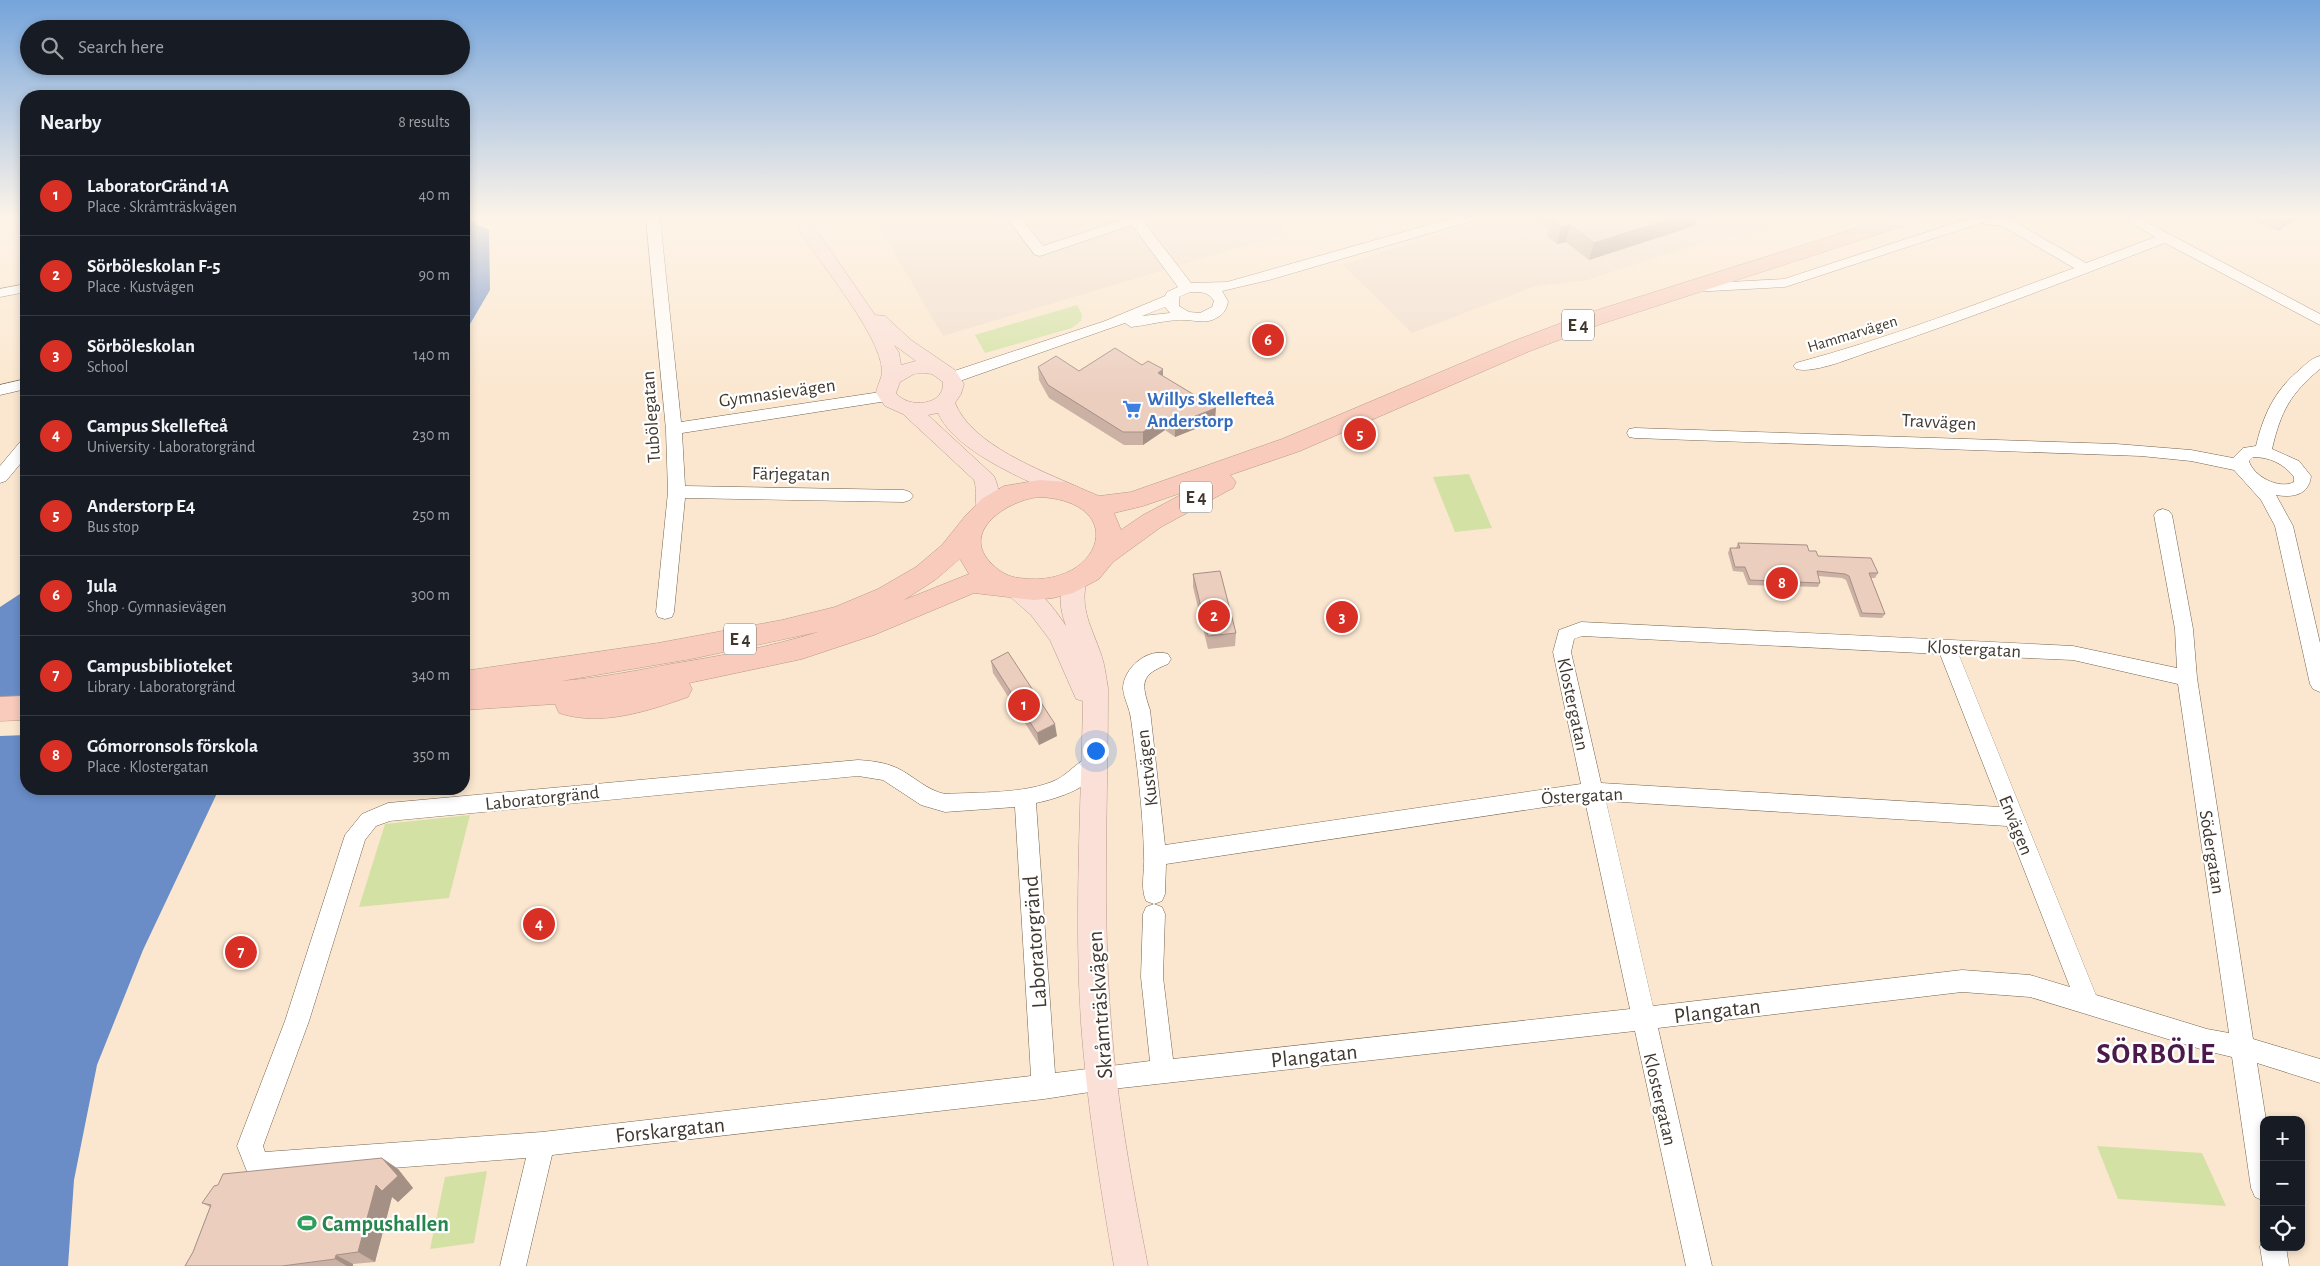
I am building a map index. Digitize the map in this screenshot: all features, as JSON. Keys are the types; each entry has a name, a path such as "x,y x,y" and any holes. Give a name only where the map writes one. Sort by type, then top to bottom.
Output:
{"highway":[{"name":"E 4","path":"1082,498 1107,505 1134,500 1291,445 1522,346 1593,319 1723,277"},
{"name":"E 4","path":"1105,555 1152,521 1291,445"},
{"path":"1049,488 1082,498 1102,515 1108,528 1109,537 1105,555 1096,566 1076,580 1051,588 1012,587 995,581 982,572 970,553 969,535 983,510 1006,496 1026,490 1049,488"},
{"name":"E 4","path":"470,681 665,654 832,618 878,601 928,571 952,551 983,510"},
{"name":"E 4","path":"470,700 520,696 563,704 598,707 630,705 694,683 725,666 802,648 864,628 971,584 990,582 1012,587"},
{"path":"0,709 20,708"},
{"path":"0,724 20,723"}],"main road":[{"path":"841,277 889,353 892,372 887,390 895,405 910,410 926,409 944,401 953,388 949,376 904,344 854,296"},
{"path":"887,390 896,375 915,368 931,367 949,376"},
{"path":"944,401 950,417 977,442 1010,463 1082,498"},
{"path":"910,410 983,476 988,488 983,510"},
{"name":"Skråmträskvägen","path":"1076,580 1072,590 1071,610 1093,669 1096,688 1092,904 1096,1022 1119,1205 1131,1266"},
{"name":"Skråmträskvägen","path":"1012,587 1044,612 1056,628 1077,667 1086,696 1095,753"}],"street":[{"name":"Tubölegatan","path":"659,277 674,430 677,492 665,612"},
{"path":"1179,277 1187,288"},
{"path":"949,376 1110,324 1170,299 1176,292 1187,288 1206,288 1264,277"},
{"path":"1110,324 1211,315 1221,304 1264,277"},
{"path":"1689,288 1785,282 1800,277"},
{"name":"Hammarvägen","path":"1801,366 1825,361 1928,327 2061,277"},
{"path":"2239,277 2320,320"},
{"path":"1206,288 1220,297 1221,304"},
{"path":"0,293 20,289"},
{"path":"1170,299 1170,303 1175,311 1185,316"},
{"path":"2263,452 2273,410 2283,392 2320,361"},
{"path":"0,390 20,385"},
{"name":"Gymnasievägen","path":"674,430 695,424 887,390"},
{"name":"Travvägen","path":"1635,433 1872,438 2060,448 2200,457 2240,466"},
{"path":"2320,480 2303,476 2286,460 2263,452 2243,455 2240,460 2240,466 2268,496 2284,526 2320,684"},
{"path":"0,477 20,453"},
{"path":"2254,480 2272,488 2290,490 2302,485 2303,476"},
{"path":"2284,526 2290,490"},
{"name":"Färjegatan","path":"677,492 904,496"},
{"name":"Södergatan","path":"2163,515 2184,629 2187,678 2260,1162"},
{"name":"Klostergatan","path":"1699,1266 1562,652 1566,635 1581,630 2073,653 2187,678"},
{"name":"Envägen","path":"1946,646 2088,1004"},
{"name":"Kustvägen","path":"1162,658 1146,665 1138,672 1133,689 1140,710 1148,771 1155,856 1152,978 1163,1072"},
{"name":"Laboratorgränd","path":"250,1146 297,1020 356,835 368,820 388,812 604,790 858,768 879,770 890,774 928,800 945,803 1025,797 1057,790 1072,784 1095,753"},
{"name":"Östergatan","path":"1155,856 1593,791 2013,817"},
{"name":"Laboratorgränd","path":"1025,797 1044,1087"},
{"name":"Plangatan","path":"1103,1078 1962,982 2030,986 2207,1040 2242,1047 2320,1071"},
{"name":"Forskargatan","path":"250,1146 257,1166 542,1144 1044,1087 1103,1078"},
{"path":"513,1266 542,1144"},
{"path":"2274,1251 2276,1266"}],"shaded area":[{"path":"909,277 1140,277 943,336"},
{"path":"1355,277 1596,277 1587,280 1535,286 1412,333"}],"green space":[{"path":"1077,305 1082,314 1081,321 1072,328 985,353 975,335"},
{"path":"1469,474 1492,528 1455,532 1433,477"},
{"path":"470,815 449,898 359,907 385,824"},
{"path":"2097,1146 2202,1153 2226,1206 2118,1199"},
{"path":"487,1171 474,1243 430,1249 445,1177"}],"water":[{"path":"470,277 490,277 490,290 470,324"},
{"path":"20,594 20,795 216,795 143,950 97,1065 74,1180 68,1266 0,1266 0,607"}],"pier":[{"path":"20,696 20,735 0,736 0,697"}],"building":[{"name":"Willys Skellefteå Anderstorp","path":"1115,348 1142,365 1148,361 1163,369 1158,373 1216,408 1175,424 1165,417 1143,432 1123,432 1048,385 1038,367 1056,356 1079,371"},
{"path":"1738,543 1807,545 1809,551 1816,551 1818,556 1871,558 1878,573 1869,573 1885,614 1862,613 1849,576 1845,574 1817,571 1820,583 1750,580 1745,567 1735,567 1730,548 1740,548"},
{"path":"1220,571 1236,633 1208,636 1193,574"},
{"path":"1008,652 1055,724 1037,733 991,661"},
{"name":"Campushallen","path":"382,1158 398,1176 382,1191 376,1185 358,1252 336,1255 335,1259 282,1266 185,1266 193,1252 211,1205 202,1203 214,1186 218,1185 223,1174"}],"place":[{"name":"Jula","path":"1268,340"},
{"name":"Willys Skellefteå Anderstorp","path":"1132,409"},
{"name":"Anderstorp E4","path":"1360,434"},
{"name":"Gómorronsols förskola","path":"1782,583"},
{"name":"Sörböleskolan F-5","path":"1214,616"},
{"name":"Sörböleskolan","path":"1342,617"},
{"name":"LaboratorGränd 1A","path":"1024,705"},
{"name":"Campus Skellefteå","path":"539,924"},
{"name":"Campusbiblioteket","path":"241,952"},
{"name":"Campushallen","path":"307,1223"}],"district":[{"name":"SÖRBÖLE","path":"2156,1053"}]}
